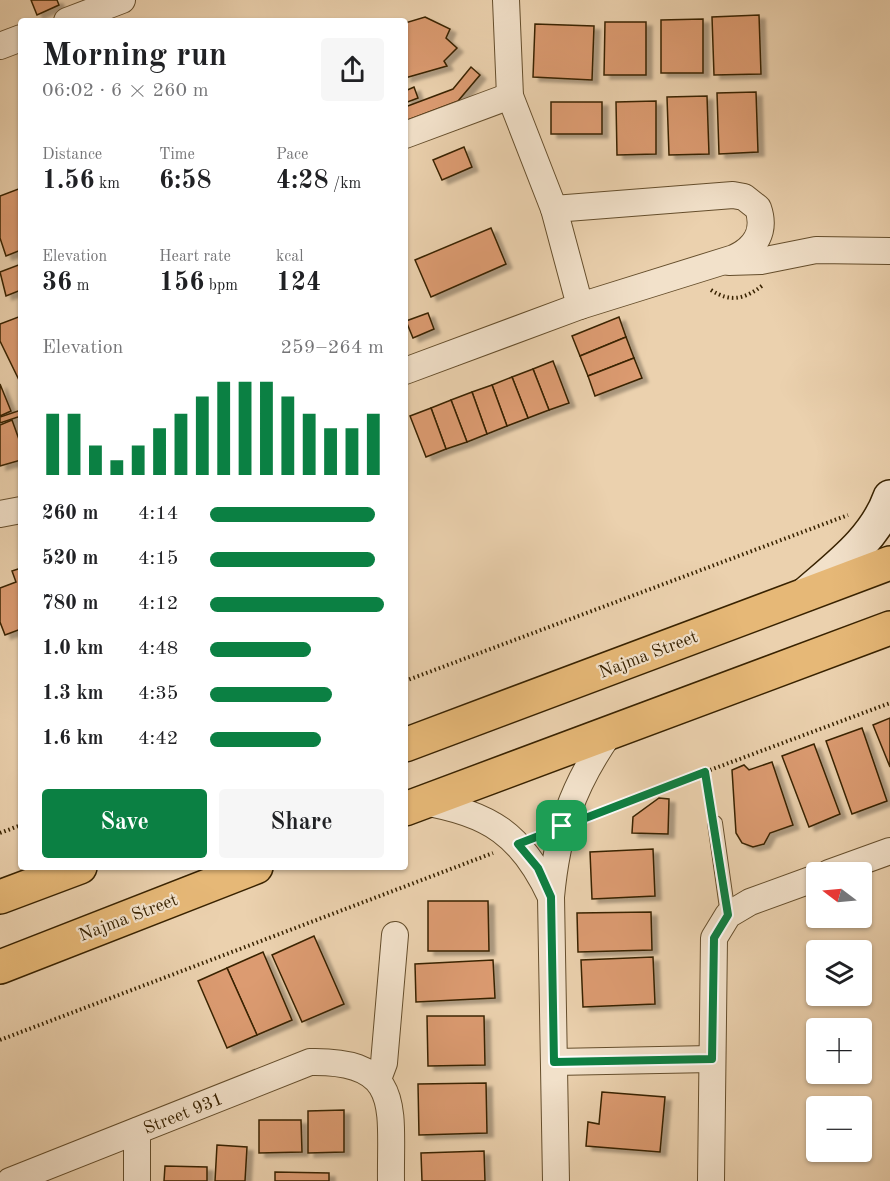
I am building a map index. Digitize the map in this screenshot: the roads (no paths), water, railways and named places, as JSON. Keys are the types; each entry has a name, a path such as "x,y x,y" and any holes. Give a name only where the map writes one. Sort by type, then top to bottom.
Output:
{"main road":[{"name":"Najma Street","path":"408,744 890,563"},
{"path":"414,805 890,628"},
{"path":"0,897 72,870"},
{"name":"Najma Street","path":"0,967 248,870"},
{"path":"0,904 36,883"}],"street":[{"path":"75,18 122,0"},
{"path":"507,0 510,96 554,209 580,306"},
{"path":"0,46 18,39"},
{"path":"408,134 510,96"},
{"path":"408,370 580,306 724,262 746,252 755,244 761,231 758,208 744,197 733,195 554,209"},
{"path":"724,262 761,261 816,250 890,251"},
{"path":"804,596 869,536 884,514 890,497"},
{"path":"0,514 18,511"},
{"path":"556,1181 551,897 554,861 573,793 589,762 609,734"},
{"path":"414,805 458,807 490,822 518,844 538,868 551,897"},
{"path":"860,862 890,851"},
{"path":"711,1181 714,938 728,915 750,902 806,882"},
{"path":"391,1181 390,1102 369,1073 384,1063 395,935"},
{"path":"554,1062 712,1059"},
{"name":"Street 931","path":"10,1181 310,1062 335,1061 369,1073"},
{"path":"137,1131 137,1181"}],"lane":[{"path":"715,823 728,915"}]}
